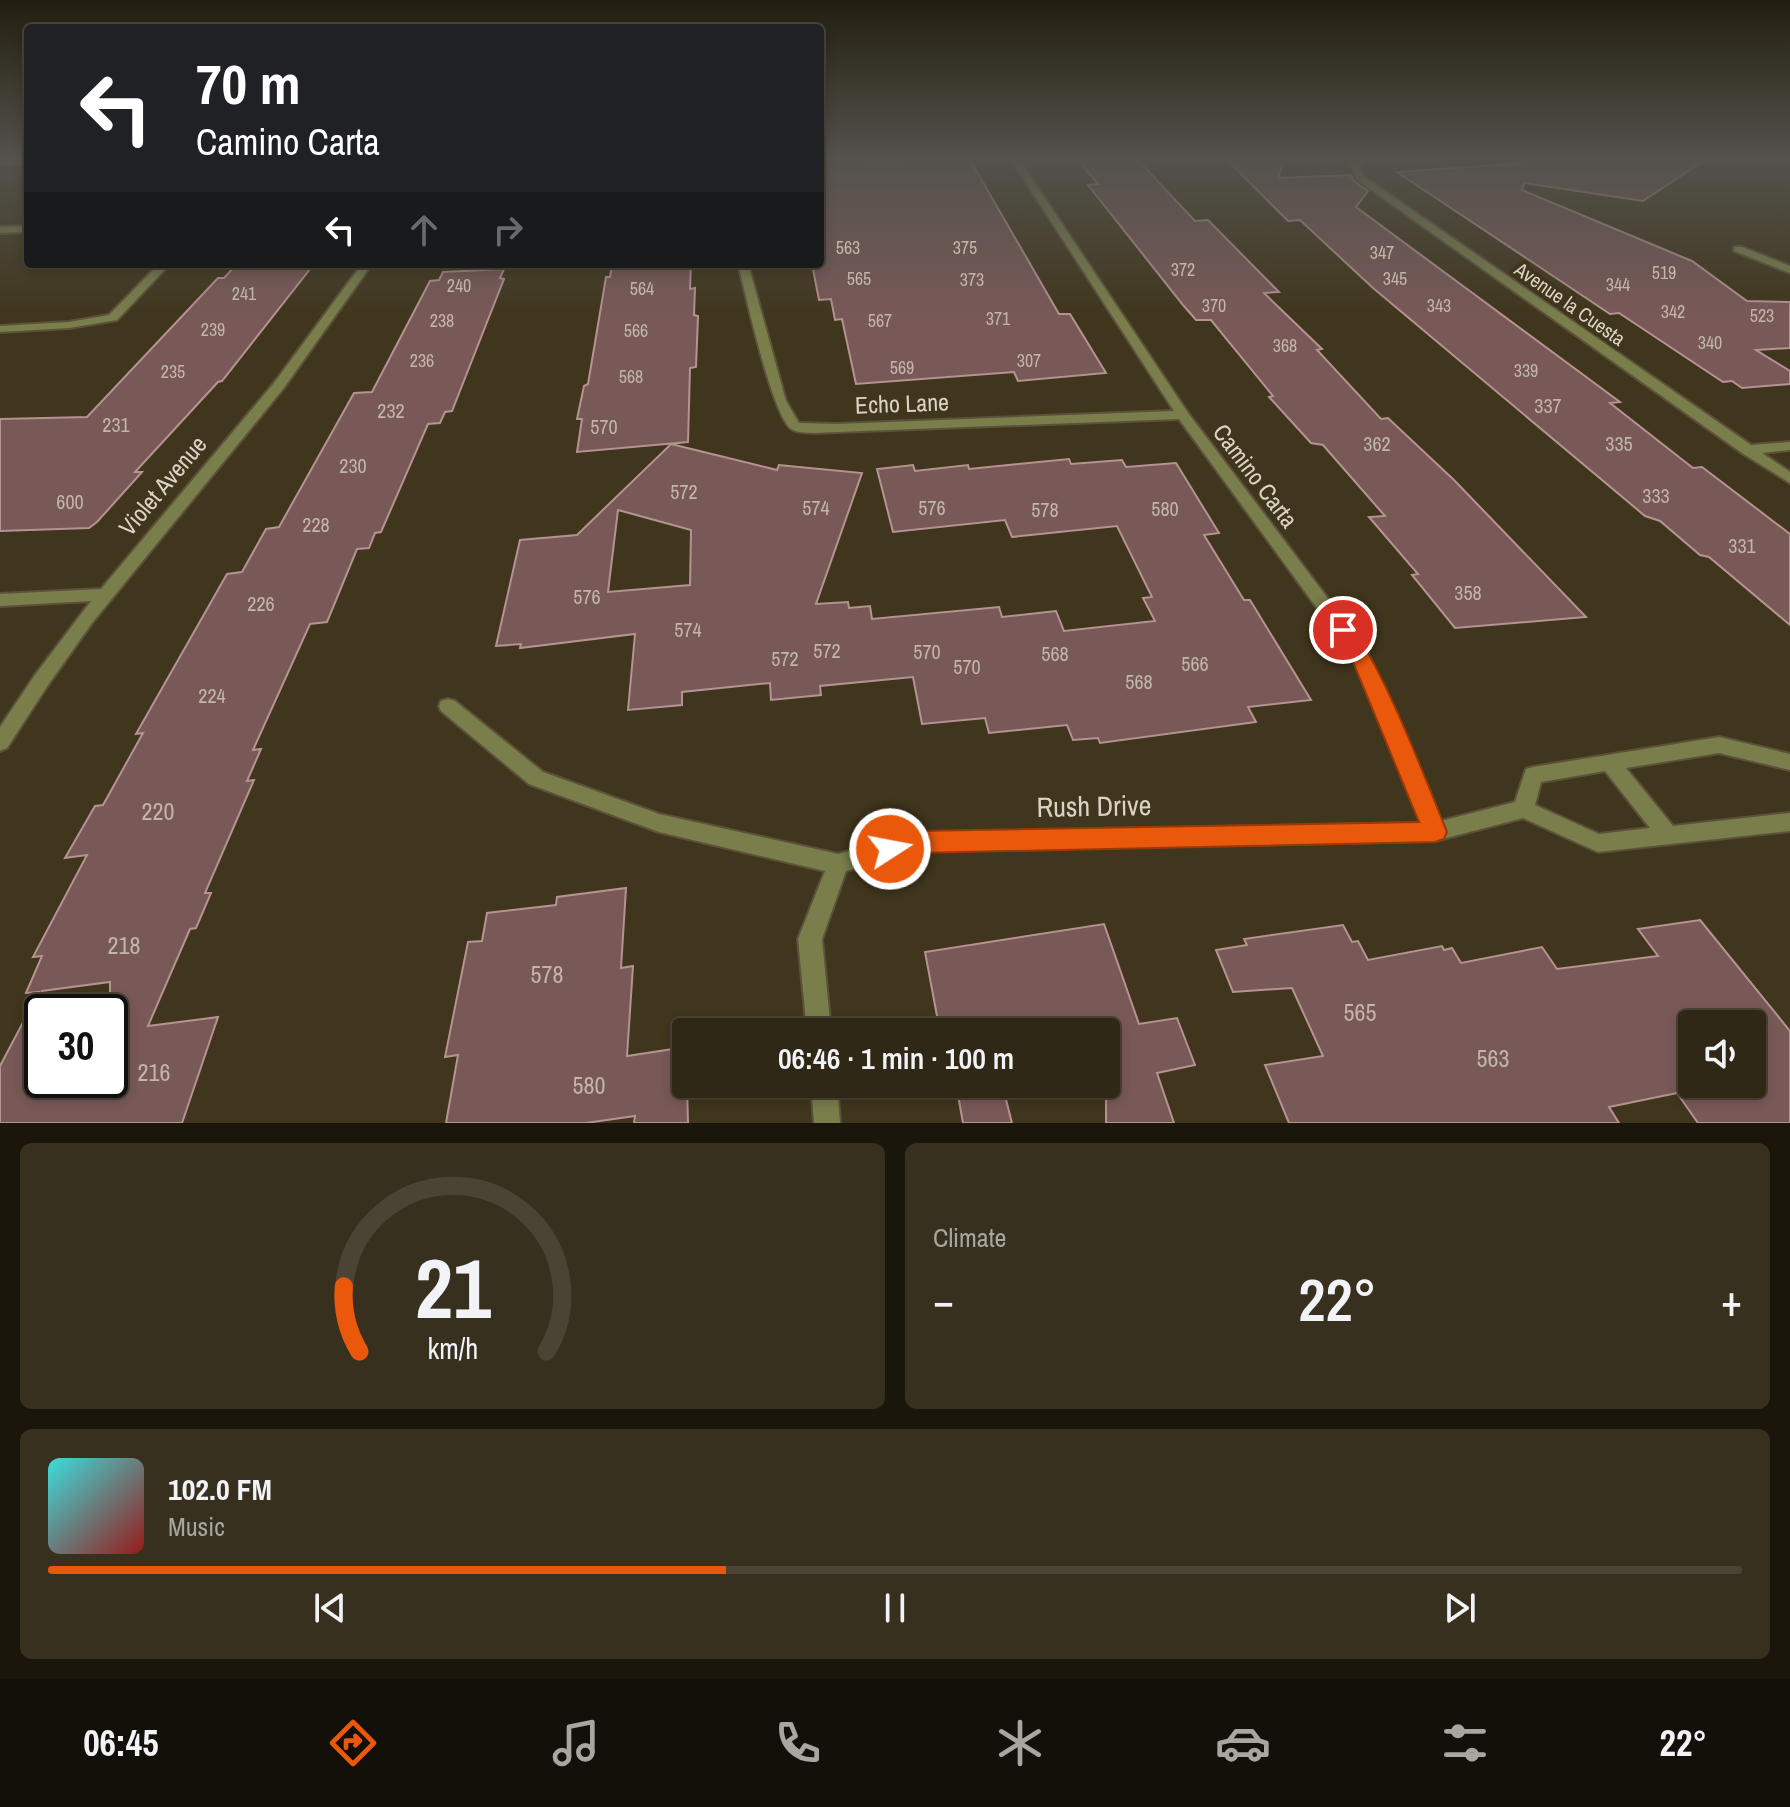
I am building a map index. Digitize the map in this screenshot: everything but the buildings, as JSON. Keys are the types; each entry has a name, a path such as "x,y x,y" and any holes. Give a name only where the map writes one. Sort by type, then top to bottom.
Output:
{"street":[{"name":"Camino Carta","path":"1048,210 1183,415 1360,654 1435,832"},
{"name":"Avenue la Cuesta","path":"1406,210 1790,479"},
{"path":"0,230 24,229"},
{"path":"1738,249 1790,270"},
{"path":"0,329 69,325 113,318 161,268"},
{"name":"Violet Avenue","path":"0,743 104,595 323,333 364,268"},
{"name":"Echo Lane","path":"744,268 780,401 795,427 1183,415"},
{"path":"1747,450 1790,446"},
{"path":"0,600 104,595"},
{"path":"448,706 536,778 659,823 838,864 810,939 818,1018"},
{"path":"1790,762 1719,745 1608,761 1533,775 1524,809 1598,843 1790,822"},
{"path":"1608,761 1668,835"},
{"name":"Rush Drive","path":"838,864 917,842 1435,832 1524,809"},
{"path":"825,1098 827,1123"}],"route":[{"path":"890,849 917,842 1435,832 1360,654 1343,630"}]}
